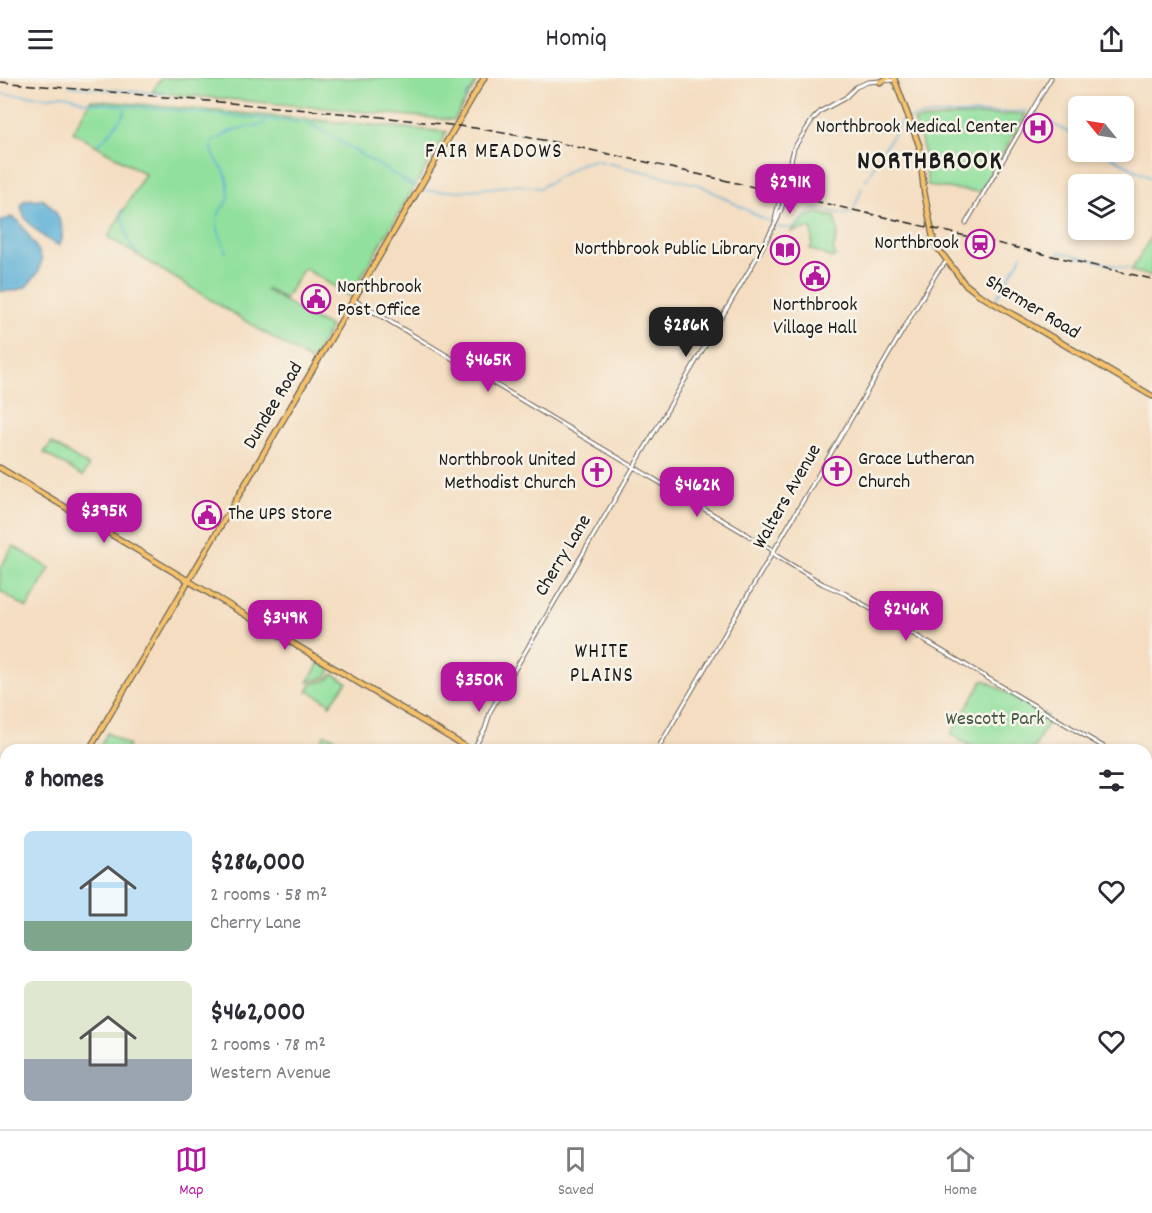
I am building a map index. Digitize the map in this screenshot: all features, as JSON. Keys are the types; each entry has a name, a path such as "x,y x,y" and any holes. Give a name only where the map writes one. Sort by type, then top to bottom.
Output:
{"main road":[{"name":"Dundee Road","path":"93,744 484,78"},
{"path":"880,82 888,78"},
{"name":"Shermer Road","path":"895,79 920,145 924,191 934,243 964,283 978,294 1152,396"},
{"path":"0,468 462,744"}],"street":[{"path":"966,223 1051,78"},
{"path":"880,82 895,79"},
{"name":"Cherry Lane","path":"476,744 485,729 495,703 773,227 780,212 784,181 794,148 813,118 821,111 845,98 856,87 868,82 880,82"},
{"name":"Walters Avenue","path":"661,744 937,272 947,261"},
{"path":"354,300 770,549 789,564 823,584 846,594 1099,744"}],"green space":[{"path":"161,78 479,78 454,120 152,92"},
{"path":"91,100 447,132 350,296 304,268 285,299 266,290 331,327 311,361 108,237 145,174 73,132"},
{"path":"1026,114 980,192 928,186 922,143 914,121 959,116"},
{"path":"817,213 835,217 838,233 833,249 835,255 832,258 810,249 812,230 808,228 790,232 809,216"},
{"path":"1152,235 1152,276 1131,271"},
{"path":"51,443 89,466 83,476 44,453"},
{"path":"13,546 50,568 27,608 0,591 0,568"},
{"path":"320,662 329,667 330,672 326,677 308,682 317,664"},
{"path":"333,674 347,682 330,705 309,691 307,692 311,684 327,680"},
{"name":"Wescott Park","path":"985,680 1047,716 1047,724 1036,744 967,744 951,734"},
{"path":"107,733 126,744 101,744"},
{"path":"325,734 335,738 332,744 320,744"}],"water":[{"path":"32,199 35,201 42,199 56,213 63,232 60,245 45,237 25,218 21,205 24,201"},
{"path":"11,217 19,221 42,260 38,273 26,287 14,291 0,291 0,222"}],"waterway":[{"path":"69,86 165,94"},
{"path":"465,98 468,92"},
{"path":"0,94 50,97 62,95 84,102 309,123 415,187"},
{"path":"98,145 112,130 125,109"},
{"path":"865,181 900,123 905,119 933,115 1027,111"},
{"path":"1034,113 1068,132"},
{"path":"226,253 218,231 217,220 229,199 228,184 213,153 212,142 229,132 264,124 265,121"},
{"path":"424,191 460,191 516,185 540,188 580,164 594,160 700,185 771,223"},
{"path":"1121,162 1152,179"},
{"path":"854,209 862,188"},
{"path":"778,227 792,228 808,213 819,209 843,214 852,213"},
{"path":"122,210 129,243 137,253"},
{"path":"1058,255 1061,252 1125,268 1130,267"},
{"path":"996,299 1022,255"}],"railway":[{"path":"0,82 373,116 475,128 641,161 1152,279"}],"place":[{"name":"Northbrook Medical Center","path":"1038,128"},
{"name":"Northbrook","path":"980,244"},
{"name":"Northbrook Public Library","path":"785,250"},
{"name":"Northbrook Village Hall","path":"815,276"},
{"name":"Northbrook Post Office","path":"316,299"},
{"name":"Grace Lutheran Church","path":"837,471"},
{"name":"Northbrook United Methodist Church","path":"597,472"},
{"name":"The UPS Store","path":"207,515"}],"district":[{"name":"FAIR MEADOWS","path":"494,153"},
{"name":"NORTHBROOK","path":"930,162"},
{"name":"WHITE PLAINS","path":"602,665"}]}
